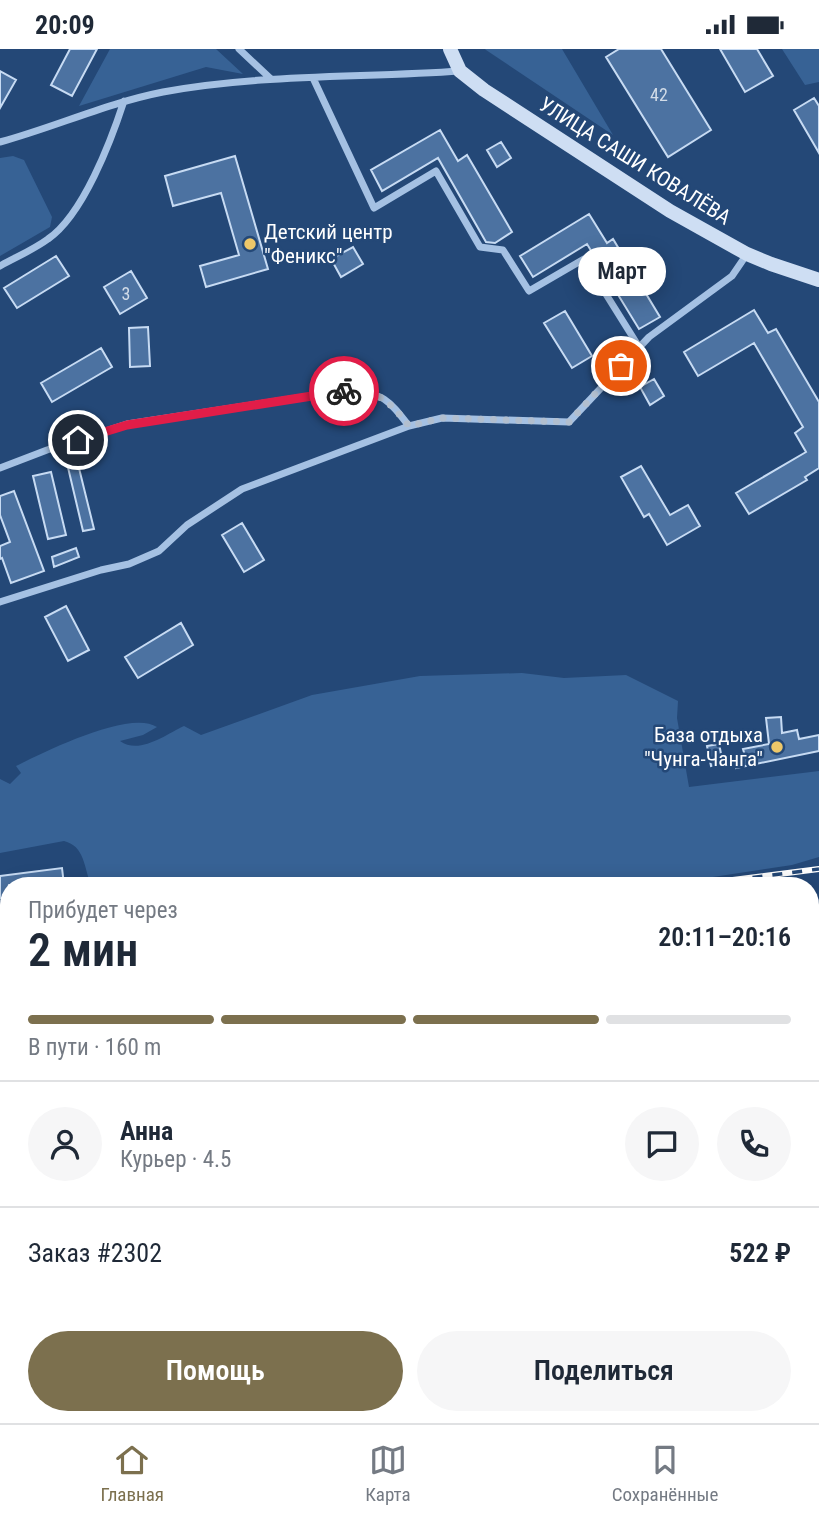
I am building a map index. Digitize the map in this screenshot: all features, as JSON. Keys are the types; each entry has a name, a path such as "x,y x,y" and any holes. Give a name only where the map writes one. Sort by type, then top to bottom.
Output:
{"street":[{"path":"239,49 271,79"},
{"name":"УЛИЦА САШИ КОВАЛЁВА","path":"450,49 460,71 525,118 670,211 747,254 819,280"},
{"path":"0,142 124,101 164,92 271,79 460,71"},
{"path":"313,78 374,208 436,171 480,247 503,250 529,291 584,259 639,348"},
{"path":"0,266 48,240 66,221 92,183 124,101"},
{"path":"0,602 129,564 159,551 187,525 242,489 409,426 442,418 569,422 649,337 732,276 747,254"},
{"path":"0,468 127,425 350,390 375,393 392,405 409,426"}],"shaded area":[{"path":"110,49 216,49 243,74 206,67 79,106"},
{"path":"562,49 613,135 486,50"},
{"path":"782,49 819,49 819,82 805,85"},
{"path":"13,156 24,160 52,217 50,227 0,256 0,158"},
{"path":"522,673 564,678 626,675 678,701 677,718 689,787 819,771 819,857 792,865 713,877 89,877 80,853 64,841 0,853 0,779 10,784 21,773 16,766 46,751 108,728 128,724 144,723 157,727 143,735 120,741 127,745 144,745 184,726 201,735 312,695 420,676"}],"building":[{"path":"70,49 97,49 72,96 51,85"},
{"path":"619,49 661,49 711,130 668,157 606,57"},
{"path":"720,49 757,49 773,76 745,92"},
{"path":"0,71 16,80 0,108"},
{"path":"814,98 819,106 819,153 794,110"},
{"path":"440,130 458,161 467,155 512,232 495,243 486,242 438,158 382,191 371,170"},
{"path":"501,142 511,158 497,167 487,150"},
{"path":"235,156 268,269 206,287 200,266 239,255 221,193 173,206 165,176"},
{"path":"589,214 607,243 613,239 660,317 639,329 587,244 533,277 520,256"},
{"path":"353,247 363,264 341,277 331,259"},
{"path":"56,256 69,276 17,308 4,288"},
{"path":"131,271 147,298 120,314 104,287"},
{"path":"754,310 768,333 776,329 819,402 819,468 805,477 807,480 749,514 736,493 806,452 795,433 803,427 754,343 698,376 684,352"},
{"path":"565,311 592,356 572,368 544,323"},
{"path":"148,327 150,366 130,367 129,328"},
{"path":"101,348 112,367 52,402 41,383"},
{"path":"654,379 664,396 650,405 640,387"},
{"path":"76,456 94,529 83,531 66,459"},
{"path":"641,466 670,515 688,505 700,526 667,545 649,514 644,517 621,477"},
{"path":"51,472 66,535 48,539 33,476"},
{"path":"14,491 44,571 11,583 2,558 0,559 0,546 10,542 0,515 0,496"},
{"path":"242,523 264,560 244,572 222,535"},
{"path":"76,548 79,557 54,567 52,557"},
{"path":"66,606 89,650 68,661 45,617"},
{"path":"181,623 193,645 138,678 125,657"},
{"name":"База отдыха \"Чунга-Чанга\"","path":"781,717 782,733 797,730 799,739 819,735 819,751 736,768 734,758 745,756 743,749 769,744 766,718"},
{"path":"719,744 723,763 711,766 707,746"},
{"path":"62,868 63,877 0,877"}],"railway":[{"path":"756,877 819,869"}],"way so far":[{"path":"344,391 375,393 392,405 409,426 442,418 569,422 621,366"}],"place":[{"name":"Детский центр \"Феникс\"","path":"250,244"},
{"name":"Март","path":"621,366"},
{"name":"База отдыха \"Чунга-Чанга\"","path":"777,747"}],"route":[{"path":"78,440 127,425 344,391"}]}
